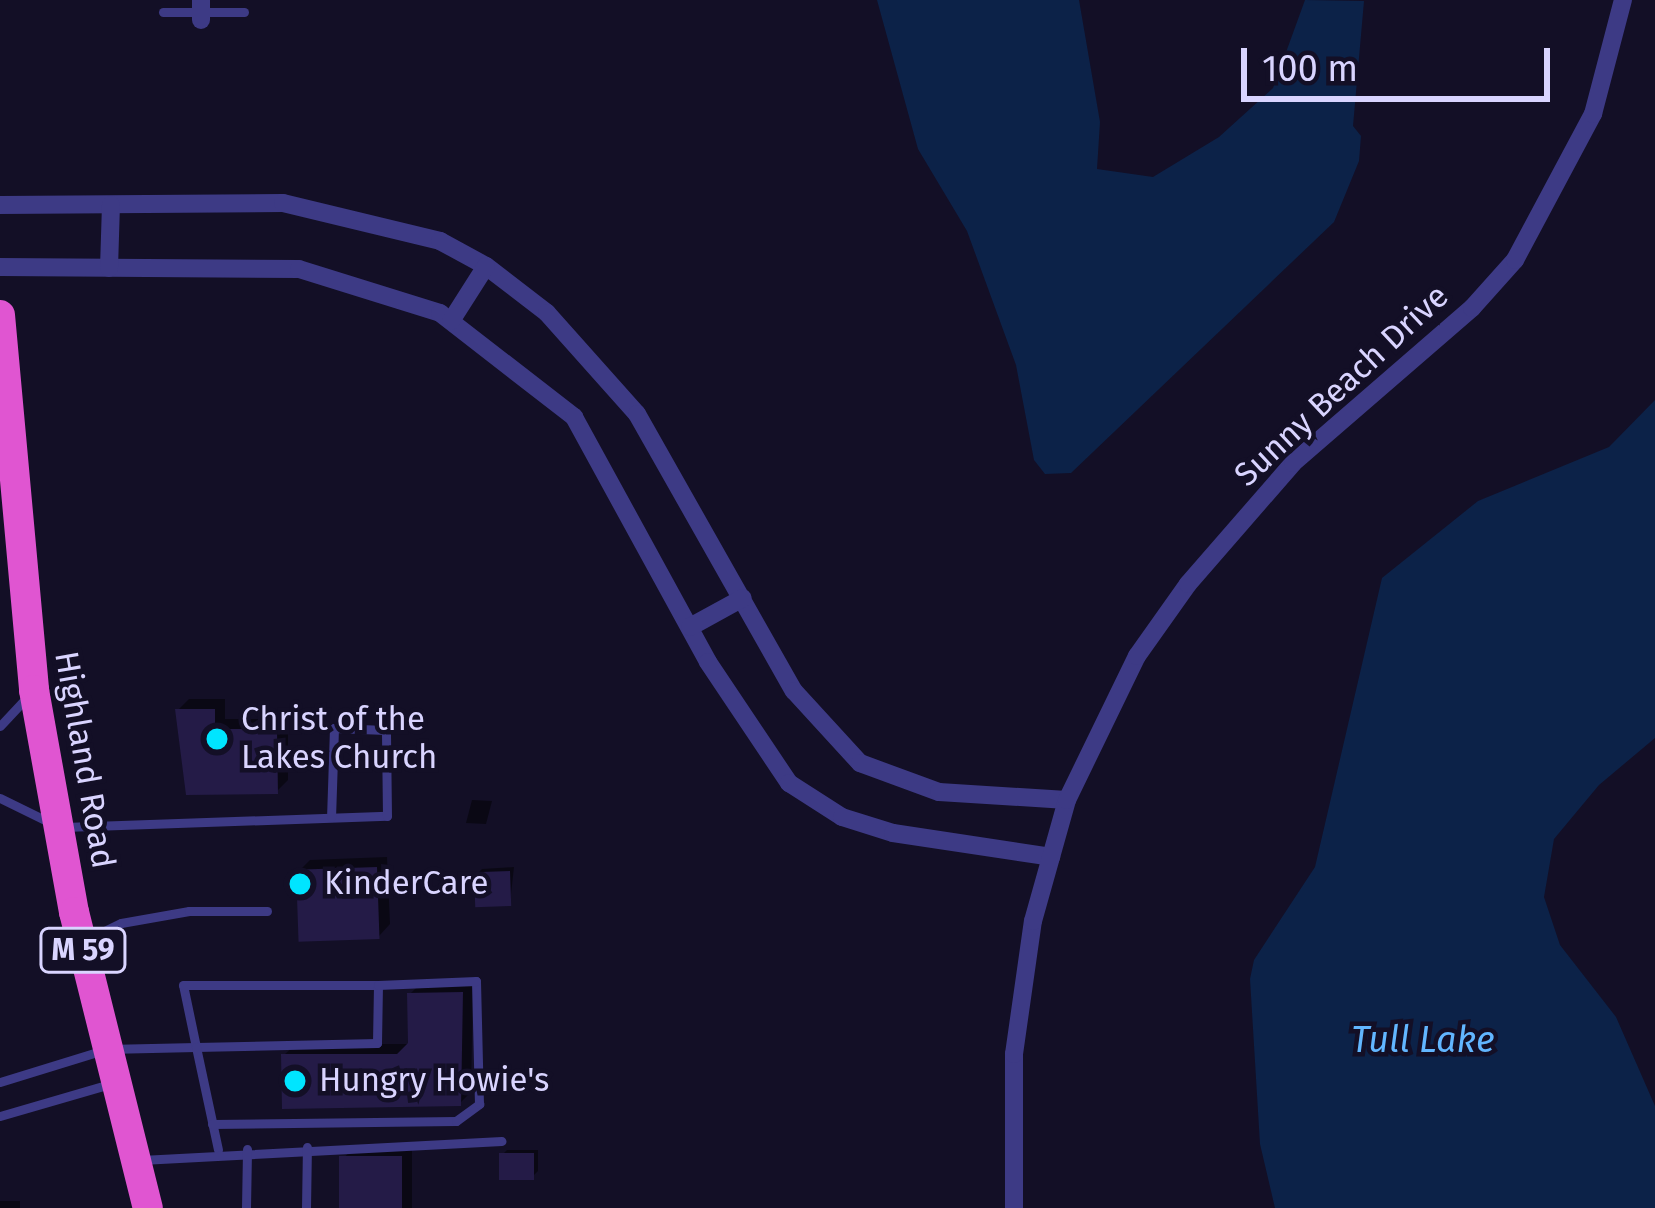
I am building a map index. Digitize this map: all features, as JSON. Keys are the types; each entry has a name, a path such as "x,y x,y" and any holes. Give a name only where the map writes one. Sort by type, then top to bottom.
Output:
{"highway":[{"name":"Highland Road","path":"0,316 15,573 34,690 81,942 148,1208"}],"street":[{"name":"Sunny Beach Drive","path":"1014,1208 1014,1054 1051,857 1066,800 1137,656 1188,584 1293,464 1429,348 1515,260 1593,114 1623,0"},
{"path":"0,205 283,202 440,241 486,266 547,313 637,414 794,691 860,763 939,792 1066,800"},
{"path":"109,268 111,205"},
{"path":"451,321 486,266"},
{"path":"0,267 298,269 451,321 574,417 690,627 789,783 824,806 893,833 1051,857"},
{"path":"690,627 742,598"}],"lane":[{"path":"163,12 244,12"},
{"path":"0,726 34,690"},
{"path":"0,798 59,828 387,816 386,730 334,728 332,817"},
{"path":"81,942 121,922 267,911"},
{"path":"212,1124 456,1121 479,1105 476,981 183,986 212,1124 218,1150"},
{"path":"0,1082 106,1048 377,1043 378,985"},
{"path":"0,1116 115,1083"},
{"path":"135,1161 218,1150 501,1141"},
{"path":"306,1208 307,1147"},
{"path":"246,1208 247,1149"}],"water":[{"path":"877,0 1079,0 1100,122 1097,169 1153,177 1219,137 1273,88 1305,0 1364,1 1353,126 1361,136 1359,161 1334,222 1071,473 1045,474 1034,460 1016,365 967,231 918,149"},
{"name":"Tull Lake","path":"1655,400 1655,738 1599,785 1554,839 1544,897 1560,945 1616,1017 1655,1106 1655,1208 1275,1208 1260,1144 1250,979 1254,960 1315,867 1382,578 1478,501 1609,447"}],"building":[{"path":"175,709 215,709 215,729 277,729 278,794 186,795"},
{"path":"377,867 380,939 299,942 296,870"},
{"path":"510,871 511,906 475,907 474,872"},
{"path":"463,992 461,1106 282,1109 281,1054 397,1054 408,1043 407,993"},
{"path":"499,1153 534,1153 534,1180 499,1180"},
{"path":"339,1156 402,1156 402,1208 339,1208"}],"place":[{"name":"Christ of the Lakes Church","path":"217,739"},
{"name":"KinderCare","path":"300,884"},
{"name":"Hungry Howie's","path":"295,1081"}]}
